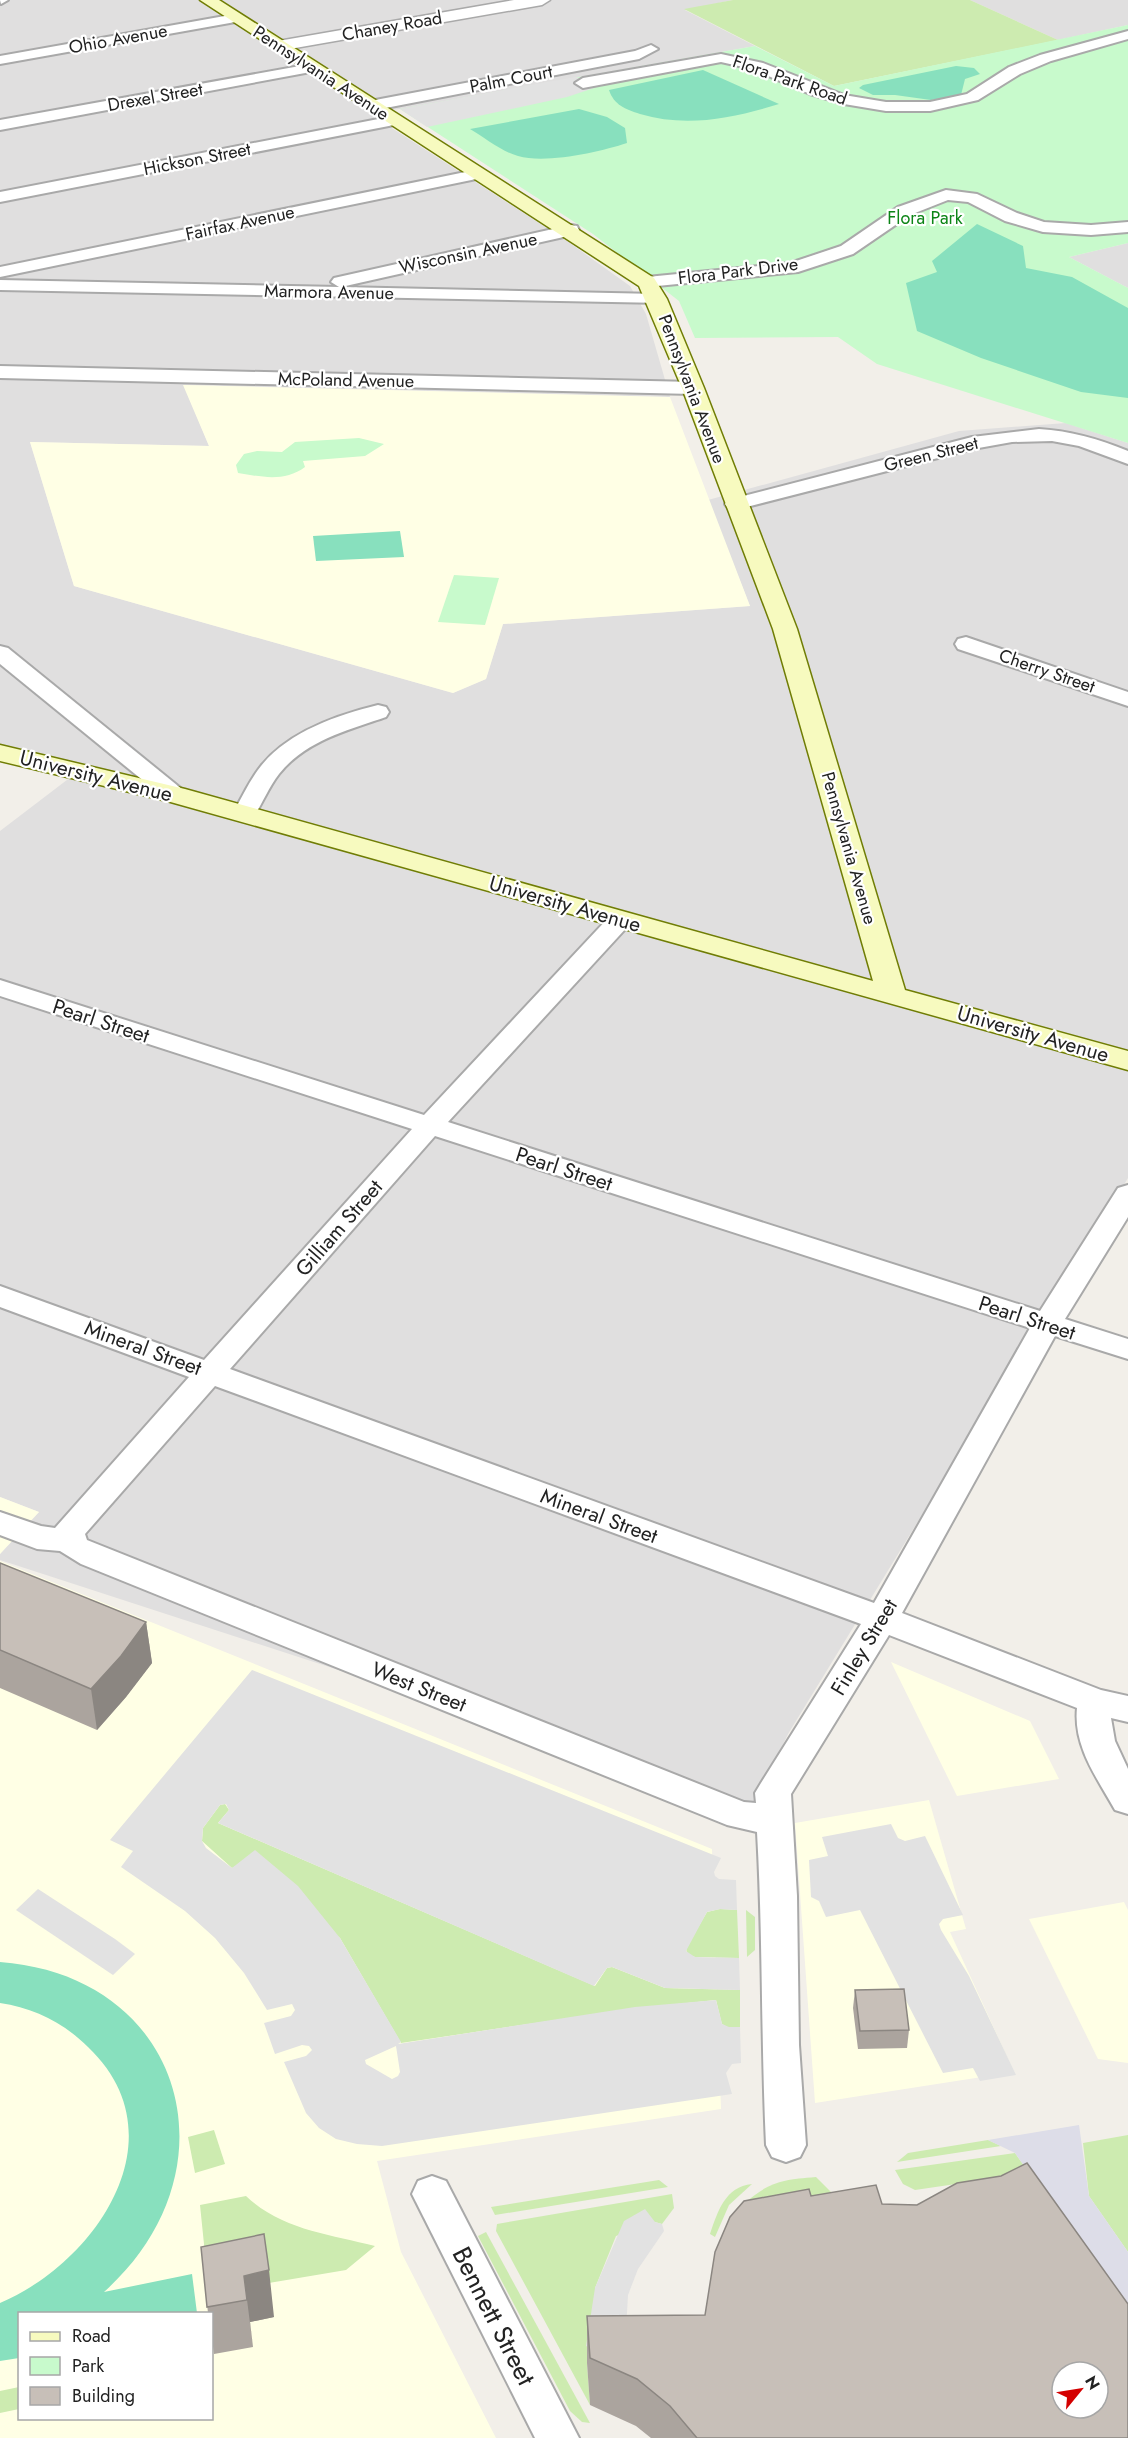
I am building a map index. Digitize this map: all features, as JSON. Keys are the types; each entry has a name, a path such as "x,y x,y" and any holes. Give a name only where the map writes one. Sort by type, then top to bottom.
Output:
{"main road":[{"name":"Pennsylvania Avenue","path":"208,0 370,106 571,231 652,290 693,388 735,504 785,629 892,995"},
{"name":"University Avenue","path":"0,753 175,795 1128,1061"}],"street":[{"name":"Chaney Road","path":"278,46 542,0"},
{"name":"Ohio Avenue","path":"0,60 236,18"},
{"name":"Flora Park Road","path":"584,83 721,58 739,59 816,91 851,101 905,107 936,105 966,99 985,91 1017,69 1032,63 1128,35"},
{"name":"Palm Court","path":"370,106 639,55 651,49"},
{"name":"Drexel Street","path":"0,125 311,68"},
{"name":"Hickson Street","path":"0,197 394,121"},
{"name":"Fairfax Avenue","path":"0,272 480,174"},
{"name":"Flora Park Drive","path":"652,290 792,268 847,250 904,211 925,201 946,195 971,197 1011,218 1043,227 1091,230 1128,227"},
{"name":"Wisconsin Avenue","path":"294,292 571,231"},
{"name":"Marmora Avenue","path":"0,285 294,292 652,290"},
{"name":"McPoland Avenue","path":"0,372 693,388"},
{"name":"Green Street","path":"735,504 1003,437 1029,435 1080,440 1128,458"},
{"name":"Cherry Street","path":"966,644 1128,699"},
{"path":"0,653 175,795"},
{"path":"244,814 270,770 293,748 306,739 378,711"},
{"name":"Gilliam Street","path":"69,1541 68,1534 74,1526 429,1126 620,920"},
{"name":"Pearl Street","path":"0,988 1128,1349"},
{"name":"Finley Street","path":"786,2145 773,1793 882,1619 1047,1324 1128,1194"},
{"name":"Mineral Street","path":"0,1296 882,1619 1095,1701 1128,1709"},
{"path":"0,1522 37,1537 69,1541"},
{"name":"West Street","path":"69,1541 92,1557 740,1815 774,1820"},
{"path":"1095,1701 1092,1721 1096,1741 1128,1800"},
{"name":"Bennett Street","path":"432,2194 558,2438"}],"shaded area":[{"path":"0,0 733,0 685,10 755,46 400,109 367,112 567,241 630,286 646,314 670,397 184,385 209,446 30,442 74,586 453,693 486,679 503,624 750,606 708,500 959,431 1066,423 1128,443 1128,1178 788,1734 753,1807 729,1797 0,1560 0,1554 39,1512 0,1497 0,831 80,770 0,749"},
{"path":"970,0 1128,0 1128,25 1058,40"},
{"path":"575,77 603,85 567,97 427,127 400,109"},
{"path":"1128,243 1128,288 1069,257"},
{"path":"183,385 670,397 750,606 503,624 486,679 453,693 74,586 30,442 209,446"},
{"path":"0,1497 39,1512 0,1554"},
{"path":"0,1561 712,1849 721,2109 377,2161 401,2252 496,2438 0,2438"},
{"path":"891,1662 1030,1721 1059,1779 957,1796"},
{"path":"252,1670 721,1858 714,1872 715,1876 719,1879 736,1880 737,1910 720,1909 707,1912 686,1951 695,1957 739,1958 740,1990 665,1988 612,1967 607,1968 594,1986 218,1823 229,1810 226,1804 220,1805 203,1828 202,1841 206,1848 232,1868 255,1850 298,1886 340,1938 401,2042 398,2044 635,2007 716,2000 722,2024 729,2027 740,2027 741,2063 732,2064 726,2073 732,2094 382,2146 336,2139 319,2128 306,2113 284,2062 306,2056 312,2050 309,2046 302,2045 275,2054 264,2023 291,2016 295,2010 292,2004 267,2010 244,1973 215,1938 185,1911 121,1867 133,1851 110,1840","holes":["396,2046 400,2072 392,2079 366,2064 365,2060"]},
{"path":"929,1800 966,1929 950,1932 1014,2072 815,2103 795,1823"},
{"path":"891,1824 898,1838 905,1841 925,1836 963,1915 943,1919 939,1924 941,1930 969,1976 1016,2075 980,2081 973,2068 943,2073 860,1910 826,1917 819,1901 811,1897 809,1860 828,1856 822,1837"},
{"path":"38,1889 135,1954 113,1975 16,1910"},
{"path":"1124,1902 1128,1910 1128,2063 1098,2059 1029,1919"},
{"path":"1079,2125 1089,2196 1128,2252 1128,2321 1069,2229 1015,2153 988,2140"},
{"path":"645,2209 655,2222 662,2224 664,2231 638,2269 628,2295 626,2330 616,2363 586,2346 595,2288 624,2221"}],"green space":[{"path":"733,0 970,0 1058,40 834,86 684,9"},
{"name":"Flora Park","path":"1128,25 1128,243 1069,257 1128,288 1128,443 877,364 838,337 695,338 679,301 593,234 400,109 755,46 834,86"},
{"path":"956,66 974,68 980,74 965,79 961,95 931,100 895,95 873,95 859,88 863,85"},
{"path":"703,70 779,104 727,117 693,121 675,120 640,114 625,108 617,103 609,90"},
{"path":"579,109 607,117 625,128 627,143 573,156 530,158 506,151 470,129"},
{"path":"977,224 1023,246 1026,268 1072,277 1128,308 1128,398 1081,392 981,358 917,331 906,283 937,272 932,261"},
{"path":"359,438 384,444 365,456 303,461 305,467 281,477 238,473 236,465 244,454 257,451 282,452 295,442"},
{"path":"400,531 404,557 316,561 313,536"},
{"path":"454,575 499,578 485,625 438,622"},
{"path":"225,1804 229,1810 218,1823 595,1986 607,1968 612,1967 665,1988 740,1990 740,2027 729,2028 722,2024 716,2000 597,2014 401,2043 340,1938 238,1865 232,1868 202,1841 203,1828 220,1805"},
{"path":"720,1909 737,1910 739,1958 695,1957 687,1954 686,1948 707,1912"},
{"path":"746,1910 755,1917 755,1950 747,1957"},
{"path":"0,1962 63,1975 114,2003 150,2041 172,2087 179,2139 171,2192 146,2244 104,2292 192,2274 197,2312 18,2312 18,2358 0,2361 0,2303 35,2284 68,2258 95,2227 116,2193 127,2156 128,2119 115,2082 79,2038 48,2018 13,2005 0,2003"},
{"path":"214,2130 225,2164 195,2173 188,2137"},
{"path":"1128,2135 1128,2252 1089,2196 1083,2143"},
{"path":"988,2140 1001,2146 897,2162 908,2153"},
{"path":"1015,2153 1069,2229 997,2178 915,2190 903,2184 895,2170"},
{"path":"816,2177 848,2209 743,2204 761,2190 777,2183"},
{"path":"659,2180 668,2187 495,2215 491,2207"},
{"path":"752,2184 729,2205 715,2237 710,2234 720,2209 729,2195 743,2186"},
{"path":"672,2194 674,2208 662,2224 655,2222 616,2236 595,2288 616,2363 587,2363 590,2405 496,2231 497,2224"},
{"path":"246,2196 260,2207 291,2224 375,2246 346,2270 209,2293 200,2205"},
{"path":"486,2232 590,2423 582,2422 570,2411 478,2236"},
{"path":"18,2387 18,2409 0,2413 0,2391"}],"building":[{"path":"0,1563 146,1622 121,1656 91,1689 0,1650"},
{"path":"904,1989 909,2030 860,2031 855,1990"},
{"path":"1027,2163 1128,2304 1128,2438 697,2438 670,2406 637,2379 590,2358 587,2316 705,2315 715,2252 730,2217 744,2201 809,2189 811,2196 876,2185 882,2204 917,2205 957,2183 1001,2176"},
{"path":"264,2234 269,2270 244,2276 247,2300 207,2307 201,2247"}]}
